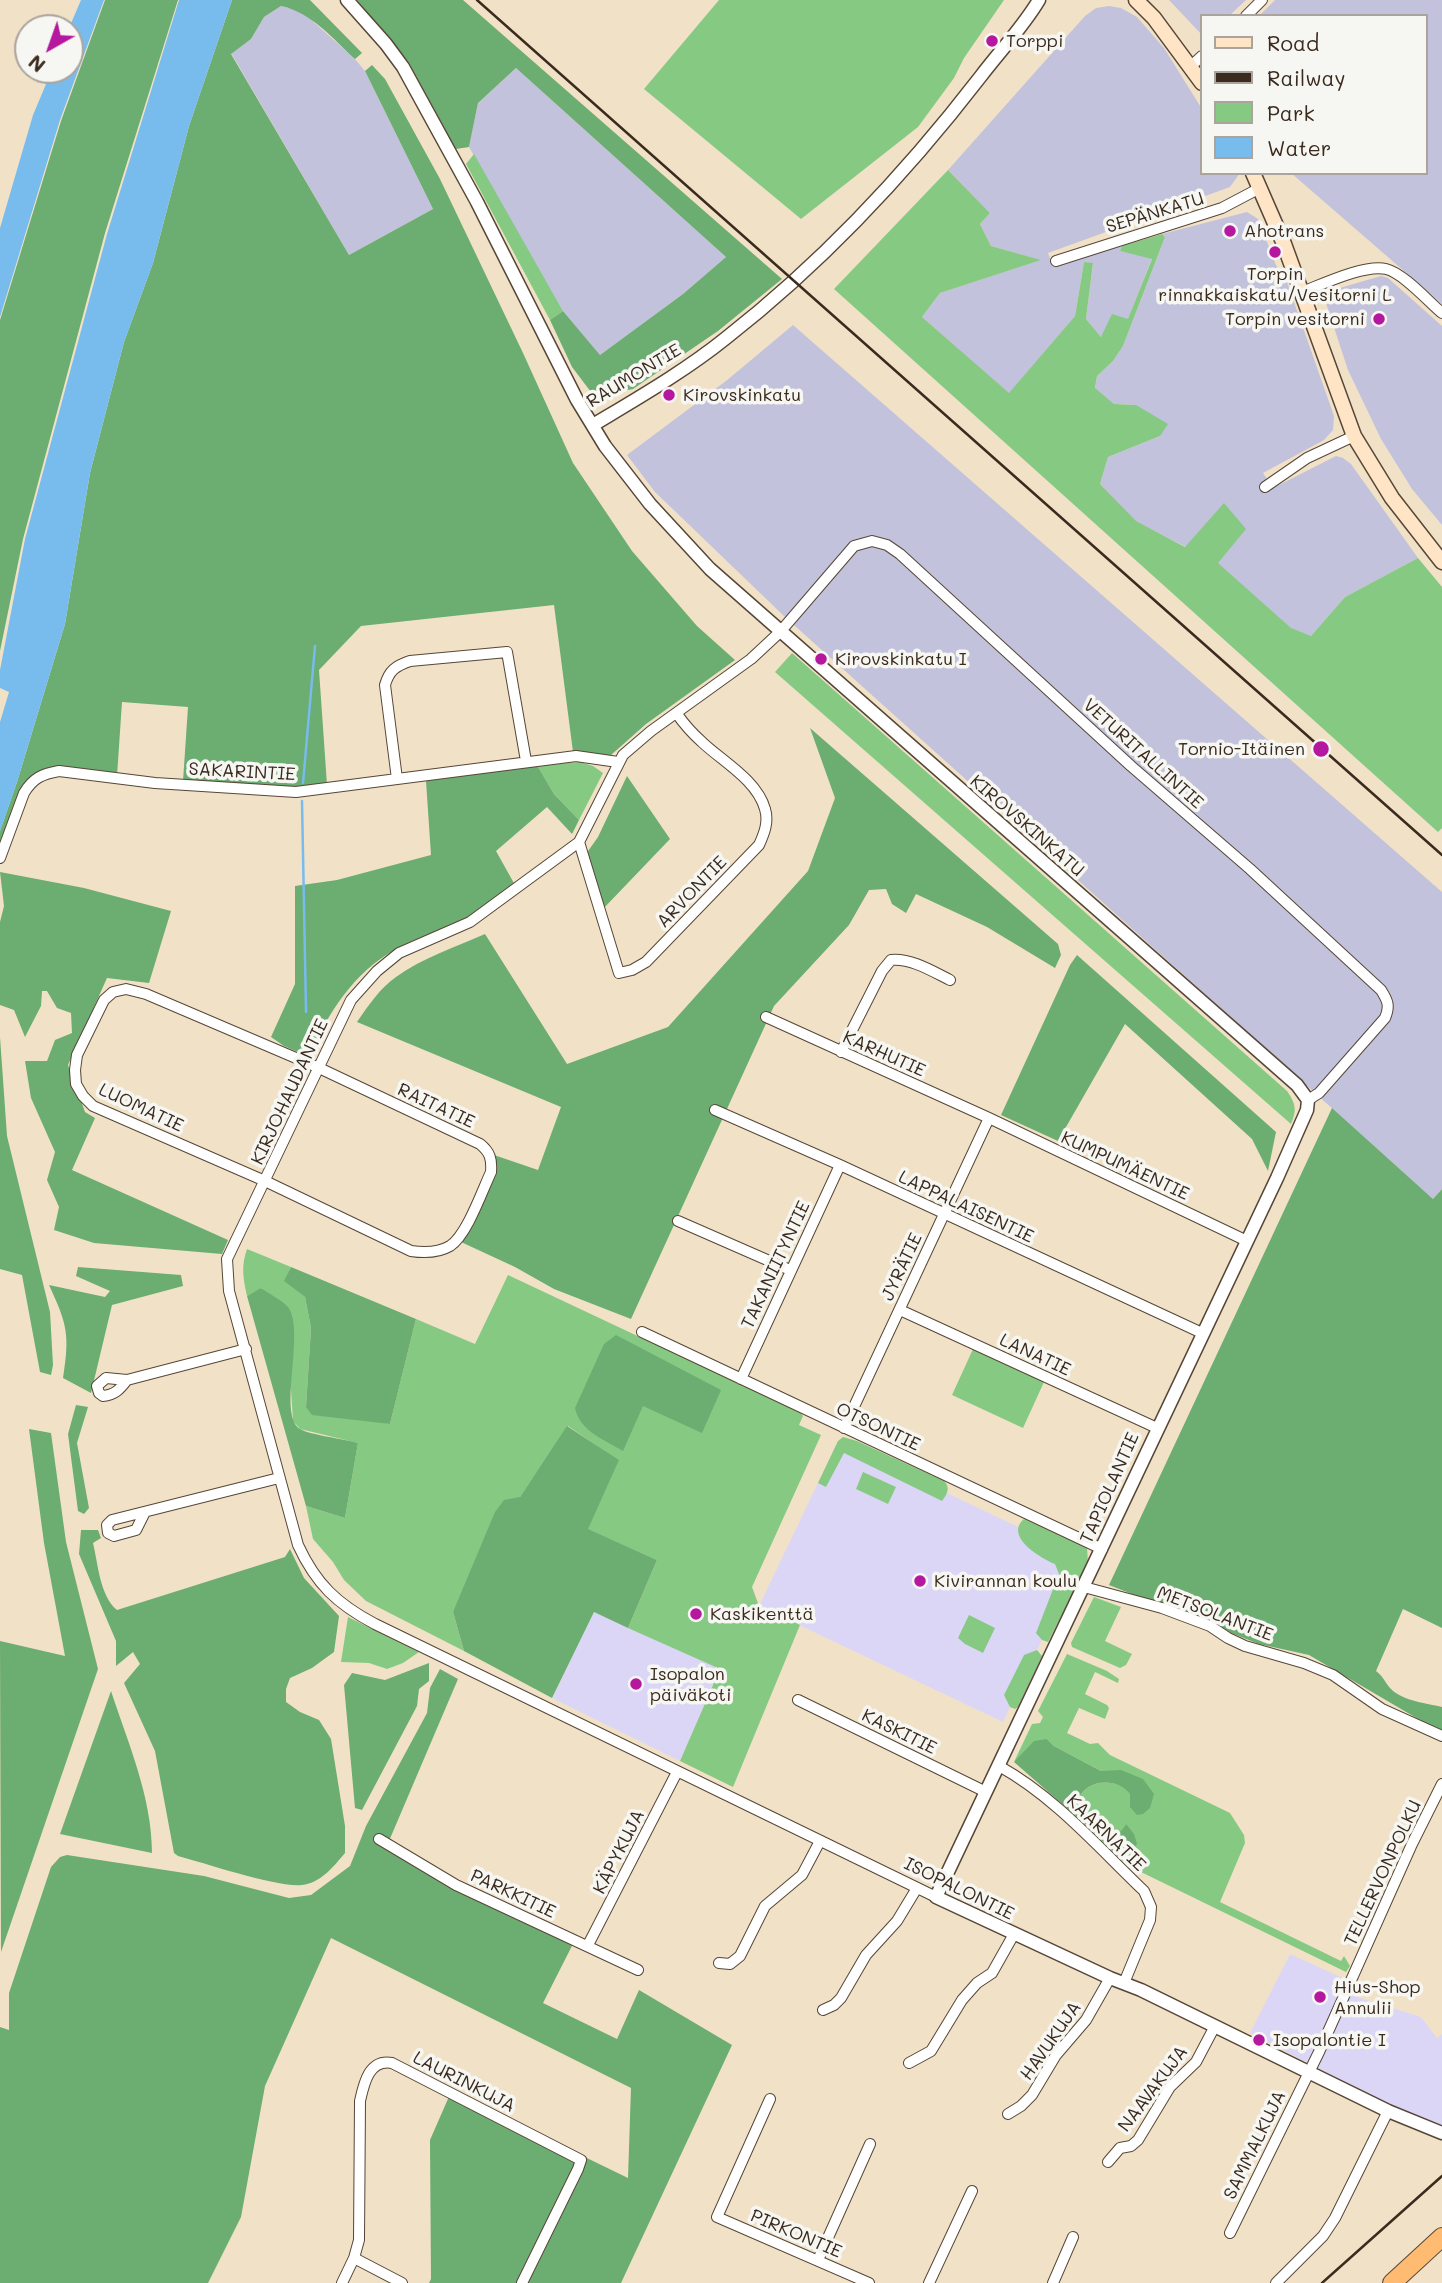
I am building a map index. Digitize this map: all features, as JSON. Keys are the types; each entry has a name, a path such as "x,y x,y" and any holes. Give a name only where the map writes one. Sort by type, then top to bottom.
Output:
{"highway":[{"path":"1392,2283 1442,2237"}],"main road":[{"path":"1136,0 1197,61"},
{"path":"1254,175 1302,292 1318,343 1354,436 1392,498 1442,562"}],"street":[{"name":"RAUMONTIE","path":"347,0 386,44 402,68 466,181 593,425 666,381 726,339 791,283 893,182 947,120 1036,5 1046,0"},
{"path":"1247,14 1262,0"},
{"name":"SEPÄNKATU","path":"1056,261 1222,208 1260,188"},
{"path":"1302,292 1374,268 1389,269 1442,313"},
{"name":"KIROVSKINKATU","path":"593,425 630,480 691,550 1305,1097"},
{"path":"1265,487 1307,458 1354,436"},
{"name":"VETURITALLINTIE","path":"780,632 854,546 872,541 887,545 900,554 1381,990 1388,1001 1385,1018 1319,1093 1305,1097"},
{"name":"KIRJOHAUDANTIE","path":"466,1667 363,1618 331,1594 310,1570 298,1545 229,1291 228,1259 351,1000 377,971 399,953 470,922 579,842 618,762 636,742 735,672 780,632"},
{"path":"397,779 385,685 388,674 397,666 410,661 507,652 526,761"},
{"name":"ARVONTIE","path":"579,842 619,973 632,970 646,962 759,845 765,831 766,819 765,808 759,796 746,780 701,741 677,714"},
{"name":"SAKARINTIE","path":"0,858 24,793 29,784 43,773 59,771 155,783 296,792 576,756 618,762"},
{"path":"841,1052 882,971 891,960 900,959 914,963 950,980"},
{"name":"LUOMATIE","path":"265,1181 93,1106 82,1096 76,1084 76,1055 104,1000 113,992 126,989 146,994 317,1067"},
{"name":"KARHUTIE","path":"766,1017 989,1118"},
{"name":"RAITATIE","path":"265,1181 411,1251 425,1253 452,1245 461,1234 491,1172 489,1151 480,1144 317,1067"},
{"name":"TAPIOLANTIE","path":"936,1897 1247,1241 1307,1110 1305,1097"},
{"name":"LAPPALAISENTIE","path":"715,1110 1202,1333"},
{"name":"JYRÄTIE","path":"844,1428 989,1118"},
{"name":"KUMPUMÄENTIE","path":"989,1118 1247,1241"},
{"name":"TAKANIITYNTIE","path":"741,1379 840,1165"},
{"path":"678,1221 790,1270"},
{"name":"LANATIE","path":"900,1310 1157,1428"},
{"name":"OTSONTIE","path":"642,1332 1102,1549"},
{"path":"127,1380 246,1349"},
{"path":"145,1512 279,1478"},
{"name":"METSOLANTIE","path":"1084,1587 1162,1608 1210,1626 1245,1646 1304,1663 1333,1675 1382,1709 1442,1736"},
{"name":"ISOPALONTIE","path":"466,1667 916,1888 1124,1983 1388,2111 1442,2133"},
{"name":"KASKITIE","path":"798,1700 986,1792"},
{"name":"KAARNATIE","path":"999,1766 1036,1789 1059,1808 1144,1891 1151,1907 1150,1920 1124,1983"},
{"name":"KÄPYKUJA","path":"588,1945 677,1772"},
{"name":"TELLERVONPOLKU","path":"1309,2071 1442,1784"},
{"name":"PARKKITIE","path":"379,1839 436,1875 638,1970"},
{"path":"719,1963 730,1964 740,1956 765,1906 802,1875 820,1841"},
{"path":"824,2010 841,1998 866,1955 897,1921 916,1888"},
{"path":"909,2063 931,2051 962,2000 976,1983 992,1973 1014,1934"},
{"name":"HAVUKUJA","path":"1008,2114 1032,2095 1056,2055 1086,2020 1110,1978"},
{"name":"NAAVAKUJA","path":"1108,2162 1121,2148 1131,2146 1138,2140 1170,2087 1196,2062 1215,2026"},
{"name":"LAURINKUJA","path":"354,2258 358,2247 360,2101 371,2068 383,2061 392,2063 581,2160 522,2283"},
{"name":"SAMMALKUJA","path":"1230,2233 1309,2071"},
{"name":"PIRKONTIE","path":"770,2099 717,2217 869,2283"},
{"path":"1276,2283 1323,2236 1335,2218 1388,2111"},
{"path":"818,2260 870,2144"},
{"path":"929,2283 972,2191"},
{"path":"1053,2283 1073,2237"},
{"path":"342,2283 354,2258 402,2283"}],"shaded area":[{"path":"1169,0 1246,0 1231,14 1200,14 1200,33"},
{"path":"1275,0 1442,0 1442,304 1293,175 1428,175 1428,14 1261,14"},
{"path":"281,6 307,16 365,71 433,209 349,255 231,53 251,39 264,17"},
{"path":"1096,8 1121,8 1137,17 1164,48 1200,106 1200,175 1239,175 1230,187 1048,253 1053,266 1122,246 1120,251 1152,258 1128,320 1101,337 1086,319 1093,264 1084,262 1075,316 1009,394 922,317 940,293 1040,260 991,246 980,224 990,213 948,170 1085,16"},
{"path":"516,68 726,257 683,294 600,355 563,311 469,147 478,103"},
{"path":"1247,212 1258,219 1276,265 1287,282 1334,416 1333,430 1324,440 1263,473 1273,488 1336,456 1343,458 1351,464 1418,558 1345,597 1311,636 1291,629 1217,563 1225,504 1186,547 1135,521 1100,484 1108,457 1160,436 1136,405 1114,404 1095,389 1097,376 1113,361 1123,346 1165,237 1162,234"},
{"path":"1381,276 1388,278 1442,326 1442,525 1412,489 1381,439 1348,370 1324,297 1326,292"},
{"path":"793,325 1442,892 1442,1189 1433,1199 785,617 655,492 627,455 726,381"},
{"name":"Kivirannan koulu","path":"838,1441 1081,1557 1003,1722 759,1606"},
{"name":"Isopalon päiväkoti","path":"594,1612 720,1669 680,1761 552,1698"},
{"path":"1290,1954 1343,1978 1338,1991 1421,2017 1437,2038 1442,2034 1442,2128 1439,2131 1250,2033"}],"green space":[{"path":"105,0 178,0 105,233 23,539 0,651 0,320 61,121 74,84 84,84 84,58"},
{"path":"232,0 310,0 362,53 355,59 312,20 281,6 264,17 251,39 231,54 349,255 433,209 365,71 372,65 385,79 440,179 573,463 632,551 697,626 735,660 646,724 611,755 609,760 600,754 573,752 554,605 361,626 319,670 327,785 287,791 183,781 188,707 122,702 117,776 33,776 0,848 0,831 65,624 90,473 124,342 153,263 189,126"},
{"path":"357,0 463,0 782,279 718,331 633,389 594,396 572,367 550,320 563,311 600,355 683,294 726,257 516,68 478,103 469,147 456,149 408,61"},
{"path":"719,0 1004,0 964,58 954,78 918,127 801,219 644,89"},
{"path":"474,154 563,311 550,320 466,164"},
{"path":"948,170 990,213 980,224 991,246 1041,260 940,293 922,317 1009,393 1075,316 1084,262 1093,263 1086,319 1101,337 1112,314 1128,319 1152,259 1120,251 1122,246 1162,234 1165,237 1123,346 1113,361 1097,376 1095,388 1114,404 1136,405 1168,424 1160,436 1108,457 1100,484 1136,521 1185,547 1224,503 1246,529 1218,563 1291,628 1311,636 1345,597 1418,558 1442,587 1442,828 1438,832 834,289"},
{"path":"792,653 1287,1091 1295,1107 1291,1124 775,672"},
{"path":"810,728 1058,944 1061,955 1055,968 987,927 916,894 906,913 892,904 886,889 869,890 849,925 774,1006 631,1319 554,1289 461,1242 494,1173 494,1155 538,1170 561,1107 357,1022 390,981 406,970 485,934 567,1064 668,1027 808,871 835,798"},
{"path":"580,762 603,773 579,820 554,794 537,765"},
{"path":"537,765 554,794 579,820 572,834 547,807 496,851 515,885 472,914 396,949 367,970 334,1010 309,1057 271,1037 295,984 295,886 337,880 431,855 426,781"},
{"path":"627,776 670,839 602,910 586,854 598,837"},
{"path":"0,872 84,888 171,911 149,983 107,978 68,1065 85,1112 95,1118 72,1170 228,1240 222,1254 94,1243 54,1230 59,1207 47,1180 55,1152 31,1098 25,1061 47,1061 55,1040 72,1033 71,1013 57,1008 47,991 42,991 41,1006 25,1037 14,1010 0,1005 0,922 4,906"},
{"path":"1077,955 1276,1132 1268,1171 1252,1139 1125,1024 1058,1141 1001,1115"},
{"path":"0,1037 7,1136 50,1312 53,1365 51,1375 40,1372 22,1275 0,1269"},
{"path":"1332,1108 1433,1199 1442,1189 1442,1628 1403,1609 1376,1671 1396,1693 1415,1701 1442,1707 1442,1733 1309,1655 1259,1644 1109,1585"},
{"path":"247,1249 291,1267 285,1281 305,1297 311,1328 306,1407 390,1424 416,1319 475,1344 508,1275 801,1413 803,1416 799,1425 821,1435 752,1587 759,1606 800,1625 733,1787 680,1761 720,1669 628,1628 657,1560 587,1529 618,1460 568,1426 520,1497 453,1612 464,1651 366,1601 344,1580 313,1539 306,1506 345,1518 358,1443 300,1429 293,1421 291,1390 262,1288 247,1296 243,1272"},
{"path":"78,1267 181,1275 183,1286 112,1305 91,1393 63,1378 65,1330 49,1285 105,1297 110,1291 76,1276"},
{"path":"291,1267 416,1319 390,1424 312,1415 306,1407 311,1328 305,1297 284,1281"},
{"path":"261,1288 285,1304 293,1319 291,1407 294,1421 305,1431 358,1443 345,1518 306,1506 247,1296"},
{"path":"616,1335 721,1390 702,1433 643,1406 623,1451 587,1429 575,1408 604,1344"},
{"path":"973,1349 1044,1382 1023,1428 952,1395"},
{"path":"76,1405 88,1407 77,1443 89,1508 84,1514 78,1511 68,1434"},
{"path":"567,1426 619,1460 588,1529 657,1560 628,1628 594,1612 552,1698 464,1651 453,1612 495,1512 504,1500 520,1497"},
{"path":"29,1429 51,1433 66,1542 98,1669 1,1952 0,1641 65,1656 44,1543"},
{"path":"843,1437 944,1481 948,1489 942,1501 844,1453 826,1487 818,1483 838,1441"},
{"path":"863,1472 896,1487 888,1504 856,1489"},
{"path":"1024,1519 1087,1547 1088,1563 1048,1642 1036,1633 1059,1574 1055,1564 1033,1552 1021,1539 1018,1532"},
{"path":"81,1530 98,1530 101,1538 93,1543 100,1579 107,1597 117,1610 285,1557 290,1549 304,1578 339,1616 334,1652 312,1668 290,1678 286,1689 286,1702 319,1720 331,1739 345,1826 345,1853 321,1877 302,1885 276,1883 174,1853 155,1751 124,1683 140,1664 133,1652 116,1666 116,1641 79,1554"},
{"path":"1094,1597 1121,1607 1105,1641 1132,1654 1126,1665 1120,1668 1072,1647 1071,1643"},
{"path":"969,1615 995,1628 983,1653 958,1638"},
{"path":"348,1617 419,1652 403,1663 387,1669 369,1663 341,1662"},
{"path":"1037,1650 1042,1656 1018,1707 1010,1707 1004,1695 1024,1655"},
{"path":"1067,1654 1119,1679 1118,1683 1095,1672 1085,1694 1107,1705 1109,1708 1105,1719 1079,1708 1067,1733 1090,1744 1098,1743 1110,1755 1230,1813 1244,1835 1245,1843 1220,1902 1341,1961 1344,1956 1350,1966 1346,1972 1123,1861 1129,1857 1126,1824 1114,1835 1098,1837 1092,1830 1096,1825 1094,1820 1078,1800 1088,1788 1102,1783 1118,1785 1131,1794 1130,1807 1149,1808 1152,1798 1054,1746 1047,1739 1014,1762 1032,1724 1040,1723 1043,1717 1038,1711"},
{"path":"429,1663 429,1681 419,1689 417,1706 362,1810 355,1808 344,1685 352,1673 385,1680"},
{"path":"440,1669 458,1679 389,1841 457,1880 577,1936 543,2003 617,2039 639,1990 732,2045 621,2283 429,2283 430,2140 451,2092 628,2178 631,2088 331,1938 265,2086 241,2217 208,2283 0,2283 0,2027 9,2030 9,1993 51,1867 60,1857 67,1855 204,1876 289,1898 311,1895 350,1866 366,1826 427,1713 430,1688"},
{"path":"111,1691 144,1791 152,1853 60,1834"},
{"path":"1047,1739 1054,1746 1101,1771 1121,1770 1143,1779 1154,1794 1150,1808 1137,1815 1130,1807 1130,1794 1124,1789 1110,1783 1095,1784 1082,1793 1078,1800 1094,1820 1096,1825 1092,1830 1014,1762 1034,1741"},
{"path":"1126,1824 1134,1834 1137,1844 1123,1861 1098,1837 1115,1835"}],"water":[{"path":"81,0 104,0 84,55 84,14 75,14"},
{"path":"179,0 232,0 189,126 153,263 124,342 90,473 65,624 0,831 0,722 9,692 0,688 0,670 25,539 107,234"},
{"path":"46,84 73,84 0,317 0,228 33,115"}],"waterway":[{"path":"303,783 315,646"},
{"path":"302,801 306,1012"}],"railway":[{"path":"477,0 1442,855"},
{"path":"1322,2283 1442,2176"}],"place":[{"name":"Torppi","path":"992,41"},
{"name":"Ahotrans","path":"1230,231"},
{"name":"Torpin rinnakkaiskatu/Vesitorni L","path":"1275,252"},
{"name":"Torpin vesitorni","path":"1379,319"},
{"name":"Kirovskinkatu","path":"669,395"},
{"name":"Kirovskinkatu I","path":"821,659"},
{"name":"Tornio-Itäinen","path":"1321,749"},
{"name":"Kivirannan koulu","path":"920,1581"},
{"name":"Kaskikenttä","path":"696,1614"},
{"name":"Isopalon päiväkoti","path":"636,1684"},
{"name":"Hius-Shop Annulii","path":"1320,1997"},
{"name":"Isopalontie I","path":"1259,2040"}]}
